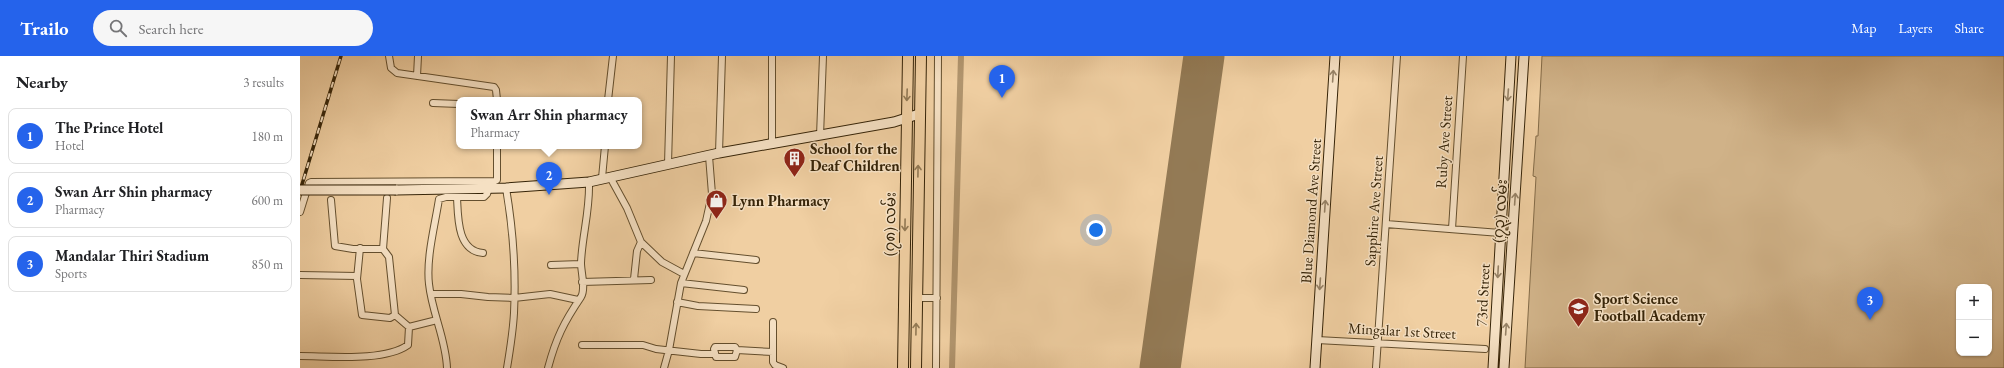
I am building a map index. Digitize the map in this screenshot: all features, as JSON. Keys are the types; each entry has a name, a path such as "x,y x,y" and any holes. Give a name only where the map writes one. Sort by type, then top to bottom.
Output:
{"main road":[{"name":"(၇၈) လမ်း","path":"902,368 908,56"},
{"name":"(၇၈) လမ်း","path":"916,368 921,56"}],"street":[{"path":"389,56 391,68 397,73 494,87 497,97"},
{"path":"417,76 418,56"},
{"path":"608,97 613,56"},
{"path":"668,164 671,56"},
{"path":"719,153 722,56"},
{"path":"772,56 772,145"},
{"path":"820,136 823,56"},
{"path":"936,368 938,56"},
{"name":"Blue Diamond Ave Street","path":"1315,368 1334,56"},
{"name":"Sapphire Ave Street","path":"1376,368 1397,56"},
{"name":"Ruby Ave Street","path":"1452,229 1463,56"},
{"name":"73rd Street","path":"1493,368 1511,56"},
{"name":"(၇၃) လမ်း","path":"1504,368 1524,56"},
{"path":"433,103 456,104"},
{"path":"300,190 506,188 589,182 719,153 772,145 906,119 919,114"},
{"path":"300,212 310,183 312,182 495,181 497,180 497,149"},
{"path":"605,149 606,178 627,208 641,242 662,262 684,274"},
{"path":"664,368 669,350 681,283 706,221 712,194 709,156"},
{"path":"548,368 557,337 578,300 582,296 581,264 588,214 589,182"},
{"path":"447,368 446,355 431,294 428,270 439,199 441,197 484,196 487,194 489,188"},
{"path":"506,188 512,222 514,298 514,315 507,368"},
{"path":"456,197 462,239 467,247 475,252 484,253"},
{"path":"388,198 383,249 388,257 395,315 409,327"},
{"path":"331,200 335,246 383,249"},
{"path":"1386,224 1513,234"},
{"path":"634,279 637,251 641,242"},
{"path":"360,248 357,276 362,315 390,318 395,315"},
{"path":"694,253 756,260"},
{"path":"550,265 581,264"},
{"path":"300,275 357,276"},
{"path":"582,282 634,279 651,280"},
{"path":"681,283 744,290"},
{"path":"431,294 461,294 488,298 514,298 550,294 578,300"},
{"path":"916,298 937,298"},
{"path":"677,302 717,308 756,309"},
{"path":"409,327 437,320"},
{"path":"773,322 774,362 775,365 783,368"},
{"path":"300,356 339,357 387,355 402,350 408,345 409,327"},
{"name":"Mingalar 1st Street","path":"1317,340 1485,349"},
{"path":"582,345 643,345 669,350 714,354 716,357 735,358 737,350"},
{"path":"714,354 715,347 773,352"}],"shaded area":[{"path":"1542,56 2004,56 2004,368 1525,368 1536,177 1533,176 1536,136 1538,136"}],"waterway":[{"path":"952,368 961,56"}],"runway":[{"path":"1160,368 1204,56"}],"railway":[{"path":"300,191 341,56"}],"place":[{"name":"The Prince Hotel","path":"1002,98"},
{"name":"School for the Deaf Children","path":"795,178"},
{"name":"Swan Arr Shin pharmacy","path":"549,195"},
{"name":"Lynn Pharmacy","path":"716,220"},
{"name":"Mandalar Thiri Stadium","path":"1870,320"},
{"name":"Sport Science Football Academy","path":"1579,328"}]}
